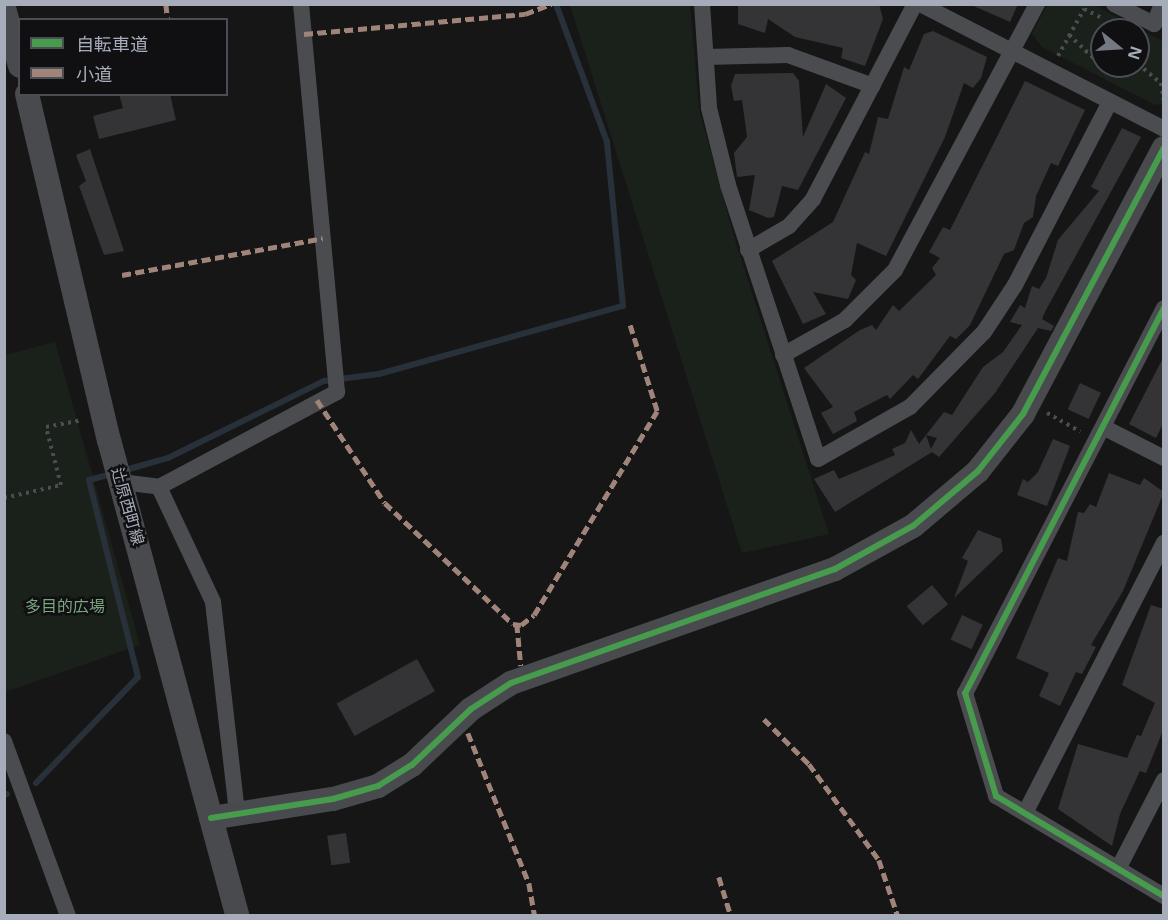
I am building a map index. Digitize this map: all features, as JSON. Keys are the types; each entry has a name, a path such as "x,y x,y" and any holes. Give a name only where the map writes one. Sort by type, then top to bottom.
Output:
{"street":[{"path":"118,474 159,487 338,392 301,4"},
{"path":"702,4 709,108 748,250 818,459 910,407 957,364 1004,303 1110,102"},
{"path":"748,250 789,226 813,199 915,4"},
{"path":"920,4 1164,129"},
{"path":"783,355 844,320 895,270 1037,4"},
{"path":"1114,4 1154,24 1162,4"},
{"path":"4,8 18,59"},
{"path":"707,57 788,55 873,86"},
{"name":"辻原西町線","path":"27,96 103,416 237,915"},
{"path":"211,818 378,786 412,765 471,709 511,683 835,569 913,526 978,471 1023,414 1164,148"},
{"path":"1164,308 1096,431 965,693 996,796 1164,896"},
{"path":"1096,431 1164,458"},
{"path":"159,487 213,602 237,814"},
{"path":"1025,813 1164,543"},
{"path":"4,741 68,915"},
{"path":"1118,869 1164,780"}],"path":[{"path":"1056,59 1084,9 1102,18"},
{"path":"1069,35 1090,55"},
{"path":"1150,74 1161,83 1164,102"},
{"path":"1043,411 1096,431"},
{"path":"4,498 61,485 46,427 103,416"}],"green space":[{"path":"570,5 690,5 699,109 734,237 829,534 742,553"},
{"path":"1047,5 1094,5 1119,18 1090,18 1090,72 1042,47 1032,34"},
{"path":"1150,34 1163,41 1163,104 1155,105 1102,78 1150,78"},
{"name":"多目的広場","path":"55,342 140,645 5,692 5,355"}],"building":[{"path":"738,4 879,4 883,19 865,66 841,58 843,48 795,37 768,19 765,33 738,24"},
{"path":"969,4 1018,4 1010,22"},
{"path":"933,31 987,57 981,78 973,88 964,83 945,137 886,256 857,243 851,275 856,280 848,299 813,292 826,314 803,324 772,261 833,222 865,152 869,154 878,117 888,119 904,67 909,70 924,34"},
{"path":"793,73 799,81 803,137 826,84 846,98 798,190 782,186 774,217 768,218 749,210 755,175 737,177 734,153 747,137 742,100 734,101 731,86 735,74"},
{"path":"1025,81 1085,110 1058,166 1051,163 1036,196 1033,217 1024,223 1014,250 1004,254 970,325 956,339 950,336 918,379 913,375 890,399 887,395 854,412 857,421 833,434 821,413 833,407 804,368 860,330 872,325 876,330 893,305 899,311 936,275 932,268 940,258 929,252 943,227 950,230"},
{"path":"120,96 170,96 176,120 99,139 93,116 123,108"},
{"path":"1122,128 1141,137 1046,310 1042,319 1054,326 1051,331 1038,328 995,393 939,457 932,452 835,512 814,479 834,470 839,479 895,455 892,449 905,443 911,430 919,444 926,435 944,412 952,415 983,367 1003,352 1022,325 1010,322 1020,305 1025,308 1032,286 1039,289 1046,278 1058,240 1099,191 1091,187","holes":["926,435 937,438 931,449"]},
{"path":"90,149 124,251 104,255 79,186 86,181 76,155"},
{"path":"1164,356 1164,422 1156,438 1129,424"},
{"path":"1080,383 1101,393 1089,419 1068,409"},
{"path":"1053,439 1070,446 1047,506 1017,495 1023,479 1028,482 1038,472"},
{"path":"1109,473 1140,485 1144,478 1164,492 1123,591 1091,645 1096,647 1082,674 1076,672 1060,706 1039,696 1049,673 1016,658 1058,558 1067,561 1078,512 1084,513 1090,504 1096,507"},
{"path":"978,530 1001,539 1003,551 954,598 968,561 962,558"},
{"path":"932,585 948,604 923,625 907,606"},
{"path":"1151,605 1164,609 1164,728 1146,773 1140,771 1120,814 1112,846 1058,809 1078,744 1127,758 1137,735 1141,736 1155,703 1122,685"},
{"path":"962,615 983,625 971,649 951,639"},
{"path":"417,659 435,691 354,736 337,704"},
{"path":"346,833 350,863 331,865 327,836"}],"waterway":[{"path":"122,471 168,458 324,381 379,374 623,306 607,142 556,4"},
{"path":"36,783 138,677 89,480 112,474"}],"marked path":[{"path":"166,4 168,18"},
{"path":"304,34 525,14 551,4"},
{"path":"122,275 323,238"},
{"path":"317,400 385,503 513,624 521,625 534,615 657,411 629,322"},
{"path":"517,624 521,666"},
{"path":"764,719 809,764 879,860 898,916"},
{"path":"468,733 529,883 535,916"},
{"path":"719,877 731,916"}],"cycle path":[{"path":"211,818 333,799 378,786 412,765 471,709 511,683 835,569 913,526 978,471 1023,414 1164,148"},
{"path":"1164,308 965,693 996,796 1164,896"}]}
